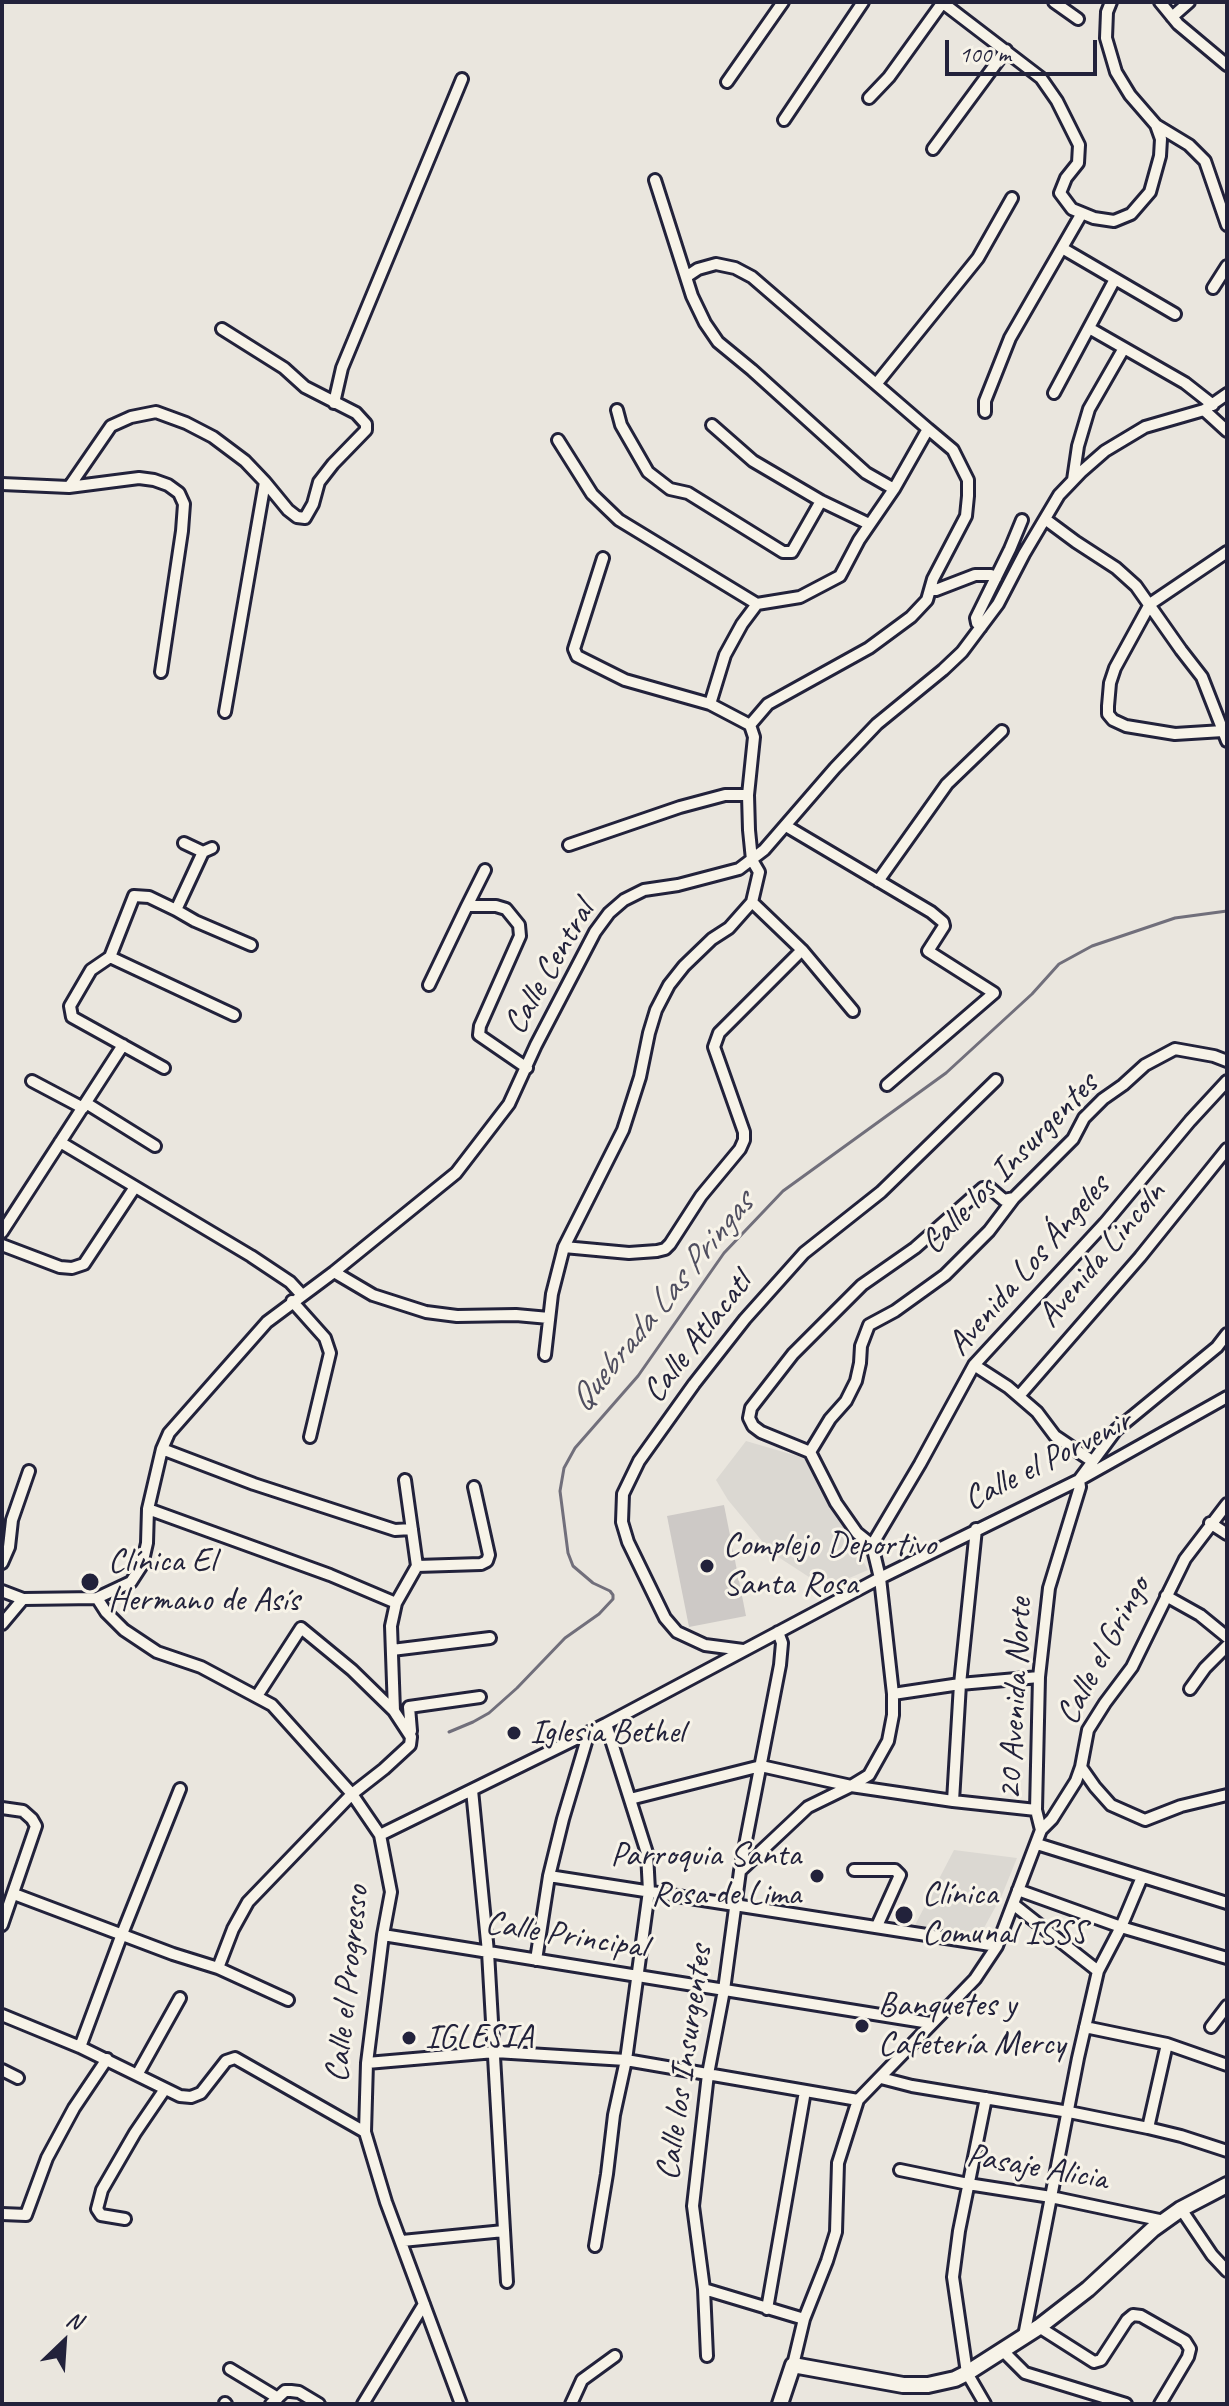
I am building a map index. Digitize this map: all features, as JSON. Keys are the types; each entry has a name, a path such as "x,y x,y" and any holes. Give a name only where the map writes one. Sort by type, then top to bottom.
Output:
{"street":[{"path":"727,82 783,2"},
{"path":"784,120 863,2"},
{"path":"869,98 889,77 943,2 1041,78 1057,101 1079,145 1078,163 1066,178 1060,193 1072,209 1114,221 1131,214 1150,192 1157,171 1161,139 1156,125"},
{"path":"1054,2 1078,19"},
{"path":"1111,2 1107,12 1106,38 1116,72 1130,95 1156,125 1189,145 1205,161 1227,225"},
{"path":"1160,2 1172,17 1227,65"},
{"path":"1172,17 1189,2"},
{"path":"933,149 1006,50"},
{"path":"334,403 342,368 462,79"},
{"path":"655,180 686,277 705,323 718,342 866,473 894,489"},
{"path":"877,383 978,258 1012,198"},
{"path":"985,412 985,401 1010,338 1082,213"},
{"path":"1062,248 1175,314"},
{"path":"686,277 698,269 716,264 735,268 752,277 953,450 968,480 966,516 937,569 927,600 911,617 869,648 768,704 750,725"},
{"path":"1213,288 1227,266"},
{"path":"1054,393 1115,279"},
{"path":"1089,328 1185,383 1227,431"},
{"path":"69,487 111,426 131,417 156,412 213,437 245,461 288,510 297,517 305,518 319,482 366,430 366,424 363,419 305,387 284,368 222,329"},
{"path":"1073,480 1082,429 1089,409 1124,348"},
{"name":"Calle Central","path":"23,1599 97,1598 131,1582 142,1565 147,1543 148,1509 162,1449 169,1433 267,1322 456,1173 509,1104 536,1045 589,944 609,913 624,900 644,890 678,885 739,869 764,850 877,724 962,652 998,604 1059,495 1073,480 1105,451 1145,427 1208,408 1227,394"},
{"path":"617,410 621,425 648,472 670,489 688,493 783,552 792,552 821,501"},
{"path":"712,425 753,461 821,501 869,524"},
{"path":"558,440 592,494 619,520 757,604 800,597 840,576 928,429"},
{"path":"2,484 69,487 139,478 154,480 179,493 184,504 182,531 161,672"},
{"path":"225,712 265,482"},
{"path":"1045,519 1116,568 1136,586 1150,604 1181,650 1202,677 1225,736 1175,734 1126,726 1108,714 1110,683 1150,604 1227,552"},
{"path":"981,627 976,618 1022,520"},
{"path":"545,1355 552,1294 564,1247 623,1130 656,1010 669,985 684,966 712,939 729,928 752,902 759,872 752,860 748,795 754,737 750,725 710,704 625,680 577,656 574,649 603,558"},
{"path":"930,590 975,575 996,578"},
{"path":"710,704 725,655 757,604"},
{"path":"878,881 947,784 1002,731"},
{"path":"569,845 680,807 725,795 748,795"},
{"path":"786,826 931,912 944,926 928,951 994,993 887,1085"},
{"path":"176,910 208,850 184,843"},
{"path":"429,985 485,870"},
{"path":"164,1068 72,1017 70,1006 91,970 110,957 134,896 149,897 251,945"},
{"path":"752,902 802,950 853,1011"},
{"path":"467,906 506,909 519,925 520,936 480,1026 479,1035 527,1068"},
{"path":"564,1247 629,1253 657,1251 670,1244 701,1196 744,1140 744,1132 714,1047 719,1033 802,950"},
{"path":"110,957 234,1015"},
{"path":"2,1232 123,1045"},
{"name":"Calle los Insurgentes","path":"810,1452 830,1419 846,1401 856,1381 861,1346 869,1325 895,1311 945,1275 989,1231 1014,1198 1073,1139 1084,1118 1103,1099 1145,1065 1175,1049 1227,1061"},
{"name":"Calle Atlacatl","path":"743,1650 705,1645 677,1632 665,1618 628,1542 622,1522 623,1494 639,1461 694,1384 745,1319 804,1253 881,1192 996,1080"},
{"path":"32,1081 84,1105 155,1146"},
{"name":"Avenida Los Ángeles","path":"872,1545 974,1365 1105,1223 1227,1081"},
{"path":"60,1142 290,1282 297,1298 325,1338 330,1353 310,1437"},
{"name":"Avenida Lincoln","path":"1019,1396 1140,1257 1227,1149"},
{"path":"2,1245 60,1267 72,1268 84,1264 135,1187"},
{"path":"740,1871 808,1807 869,1775 888,1741 893,1715 880,1578 872,1545 857,1533 836,1503 810,1452 761,1432 749,1418 751,1408 793,1354 862,1285 915,1248 983,1188 990,1188 1004,1200 1014,1198"},
{"path":"334,1272 373,1295 426,1312 457,1316 549,1318"},
{"path":"1079,1480 1116,1430 1217,1347 1227,1334"},
{"path":"974,1365 1019,1396 1037,1412 1055,1436 1092,1461"},
{"name":"Calle el Porvenir","path":"380,1835 606,1724 880,1578 1079,1480 1227,1397"},
{"path":"162,1449 254,1484 395,1530 412,1529"},
{"path":"2,1563 9,1547 12,1520 29,1471"},
{"path":"394,1711 391,1626 396,1603 417,1566 405,1480"},
{"name":"20 Avenida Norte","path":"1041,1830 1036,1810 1039,1677 1049,1588 1080,1487 1079,1480"},
{"path":"417,1566 481,1564 487,1561 489,1555 474,1487"},
{"name":"Calle el Gringo","path":"1041,1830 1052,1819 1076,1781 1088,1730 1132,1667 1185,1559 1227,1504"},
{"path":"148,1509 330,1575 396,1603"},
{"path":"1210,1523 1227,1534"},
{"path":"953,1801 960,1684 976,1529"},
{"path":"2,1591 23,1599 2,1624"},
{"path":"1166,1596 1200,1615 1227,1637"},
{"name":"Calle el Progresso","path":"97,1598 124,1630 157,1652 201,1667 272,1705 352,1794 380,1835 391,1892 367,2063 365,2132 386,2202 461,2404"},
{"path":"257,1696 301,1628 352,1670 394,1711 411,1737"},
{"name":"Calle los Insurgentes","path":"707,2356 704,2289 693,2206 708,2074 724,1990 740,1871 780,1665 782,1643 778,1632"},
{"path":"392,1650 490,1638"},
{"path":"1190,1689 1227,1646"},
{"path":"893,1694 1039,1677"},
{"path":"218,1968 233,1929 248,1902 352,1794 410,1745 409,1707 480,1697"},
{"path":"595,2246 614,2115 626,2060 649,1891 649,1862 606,1724"},
{"path":"536,1960 549,1876 589,1732"},
{"path":"630,1799 761,1766 851,1786 1036,1810"},
{"path":"1081,1767 1111,1805 1145,1820 1181,1806 1227,1795"},
{"path":"80,2047 180,1789"},
{"path":"472,1790 488,1952 507,2282"},
{"path":"2,1808 23,1811 36,1826 2,1925"},
{"path":"780,2404 804,2319 836,2232 838,2163 858,2100 975,1979 997,1946 1041,1830"},
{"path":"1037,1844 1227,1903"},
{"path":"854,1870 895,1870 900,1875 877,1926"},
{"path":"549,1876 997,1946"},
{"path":"1024,2336 1098,1971 1142,1877"},
{"path":"1018,1890 1121,1927 1227,1958"},
{"path":"14,1894 218,1968 288,2000"},
{"path":"1013,1904 1098,1971"},
{"name":"Calle Principal","path":"383,1935 930,2023"},
{"path":"137,2075 180,1998"},
{"path":"1211,2027 1227,2006"},
{"path":"2,2015 107,2059 180,2096 191,2097 201,2093 226,2061 235,2058 365,2132"},
{"path":"1085,2027 1167,2044 1227,2065"},
{"path":"1148,2128 1167,2044"},
{"path":"367,2063 495,2052 626,2060 858,2100"},
{"path":"2,2214 26,2215 47,2158 74,2108 107,2059"},
{"path":"2,2070 18,2078"},
{"path":"881,2078 1148,2128 1227,2151"},
{"path":"125,2219 101,2215 97,2209 102,2190 165,2089"},
{"path":"767,2309 805,2091"},
{"path":"985,2404 967,2373 953,2277 986,2098"},
{"name":"Pasaje Alicia","path":"900,2170 1164,2221"},
{"path":"793,2365 903,2385 928,2385 955,2379 1039,2327 1088,2289 1164,2221 1227,2185"},
{"path":"1181,2209 1212,2255 1227,2271"},
{"path":"402,2241 504,2231"},
{"path":"704,2289 804,2319"},
{"path":"363,2404 424,2304"},
{"path":"1039,2327 1094,2362 1101,2360 1133,2315 1141,2316 1185,2341 1190,2349 1188,2357 1160,2404"},
{"path":"1003,2351 1025,2373 1096,2400 1126,2404"},
{"path":"571,2404 582,2380 615,2356"},
{"path":"230,2369 274,2401 285,2391 299,2392 319,2404"}],"shaded area":[{"path":"746,1441 804,1458 868,1570 826,1588 772,1553 728,1500 716,1480"},
{"name":"Complejo Deportivo Santa Rosa","path":"724,1505 746,1616 689,1627 667,1516"},
{"path":"954,1850 1017,1858 1002,1895 979,1937 914,1927"}],"waterway":[{"name":"Quebrada Las Pringas","path":"449,1732 489,1713 565,1638 599,1614 613,1599 610,1591 593,1583 573,1566 568,1553 560,1491 564,1468 575,1448 638,1376 724,1253 783,1191 946,1073 1032,994 1059,964 1092,946 1175,918 1227,911"}],"place":[{"name":"Complejo Deportivo Santa Rosa","path":"707,1566"},
{"name":"Clínica El Hermano de Asís","path":"90,1582"},
{"name":"Iglesia Bethel","path":"514,1733"},
{"name":"Parroquia Santa Rosa de Lima","path":"817,1876"},
{"name":"Clínica Comunal ISSS","path":"904,1915"},
{"name":"Banquetes y Cafetería Mercy","path":"862,2026"},
{"name":"IGLESIA","path":"409,2038"}]}
